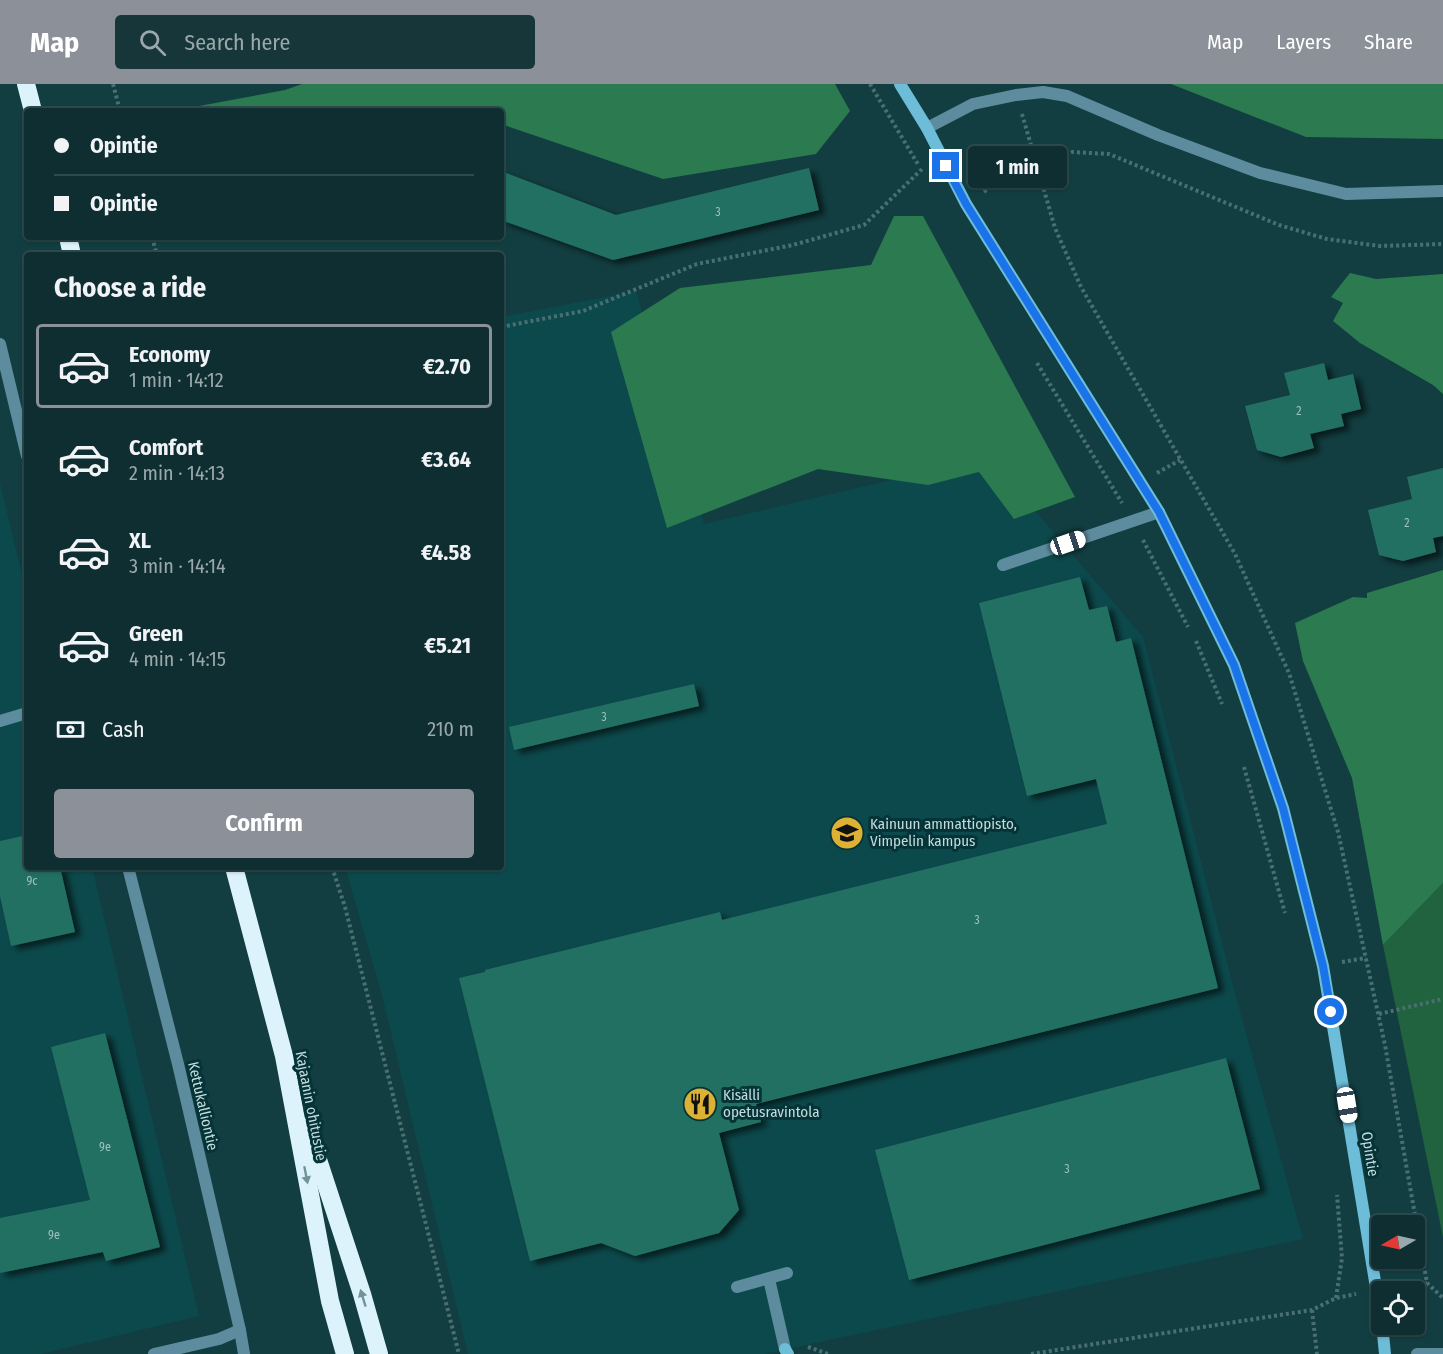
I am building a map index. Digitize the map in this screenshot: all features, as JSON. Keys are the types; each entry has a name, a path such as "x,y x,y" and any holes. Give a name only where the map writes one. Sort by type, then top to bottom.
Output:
{"highway":[{"path":"26,84 32,108"},
{"name":"Kajaanin ohitustie","path":"235,870 284,1056 330,1301 345,1354"},
{"path":"284,1056 362,1294 379,1354"}],"street":[{"name":"Opintie","path":"900,84 927,128 966,204 1159,512 1234,665 1283,808 1323,966 1376,1281"},
{"path":"927,128 973,104 1043,92 1067,96 1158,135 1260,173 1346,194 1443,190"},
{"path":"0,344 24,444"},
{"path":"1003,566 1159,512"},
{"path":"0,721 24,714"},
{"name":"Kettukalliontie","path":"129,870 178,1064 244,1354"},
{"path":"737,1287 787,1273"},
{"path":"769,1279 786,1352"},
{"path":"154,1354 219,1339 240,1330"},
{"name":"Opintie","path":"1383,1335 1385,1354"},
{"path":"1417,1354 1443,1353"}],"path":[{"path":"113,84 119,108"},
{"path":"870,84 927,179"},
{"path":"966,204 996,183 1072,152 1109,154 1279,225 1327,239 1380,246 1443,244"},
{"path":"504,326 583,311 697,264 793,246 864,225 921,169"},
{"path":"1033,356 1133,521 1189,628"},
{"path":"1195,639 1224,709"},
{"path":"1242,760 1285,913"},
{"path":"333,870 348,918 459,1354"},
{"path":"1379,1014 1443,999"},
{"path":"1336,1193 1342,1258 1336,1298"},
{"path":"1031,1354 1312,1310 1336,1298 1371,1291"},
{"path":"1312,1310 1317,1354"}],"shaded area":[{"name":"Kainuun ammattiopisto, Vimpelin kampus","path":"636,291 704,524 989,457 1143,637 1233,986 1303,1239 764,1354 468,1354 382,995 346,870 504,870 504,316"},
{"path":"0,483 24,583 24,870 93,870 199,1316 41,1354 0,1354"}],"green space":[{"path":"302,84 835,84 850,111 816,154 663,179 504,125 504,108 188,108 285,90"},
{"path":"1171,84 1443,84 1443,139 1306,137"},
{"path":"894,216 923,216 1075,497 1014,519 979,472 928,485 818,469 667,528 611,332 680,288 871,265"},
{"path":"1350,273 1376,279 1443,274 1443,394 1433,385 1360,343 1333,321 1343,303 1331,297"},
{"path":"1443,570 1443,883 1383,945 1352,778 1303,661 1295,623 1353,597 1367,598 1367,593"},
{"path":"1443,883 1443,1237 1383,945"}],"building":[{"path":"809,168 819,210 613,260 504,221 504,172 616,215"},
{"path":"1324,363 1328,380 1353,374 1361,409 1341,414 1344,426 1310,434 1314,448 1281,457 1257,450 1245,406 1290,395 1284,373"},
{"path":"1443,468 1443,536 1433,538 1436,552 1403,561 1379,555 1368,510 1412,499 1407,477"},
{"path":"1080,577 1089,610 1107,606 1116,642 1131,638 1218,988 756,1104 761,1122 719,1133 739,1210 719,1233 635,1256 601,1243 530,1261 459,978 720,912 722,920 1107,824 1096,779 1027,796 979,603"},
{"path":"694,684 699,706 514,750 509,727"},
{"path":"24,836 24,870 61,870 75,932 11,946 0,896 0,841"},
{"path":"105,1033 160,1247 106,1261 103,1252 0,1273 0,1218 90,1200 51,1047"},
{"path":"1226,1058 1260,1189 909,1280 875,1150"}],"place":[{"name":"Kainuun ammattiopisto, Vimpelin kampus","path":"847,833"},
{"name":"Kisälli opetusravintola","path":"700,1104"}],"route":[{"path":"946,166 966,204 1159,512 1234,665 1283,808 1323,966 1331,1012"}]}
